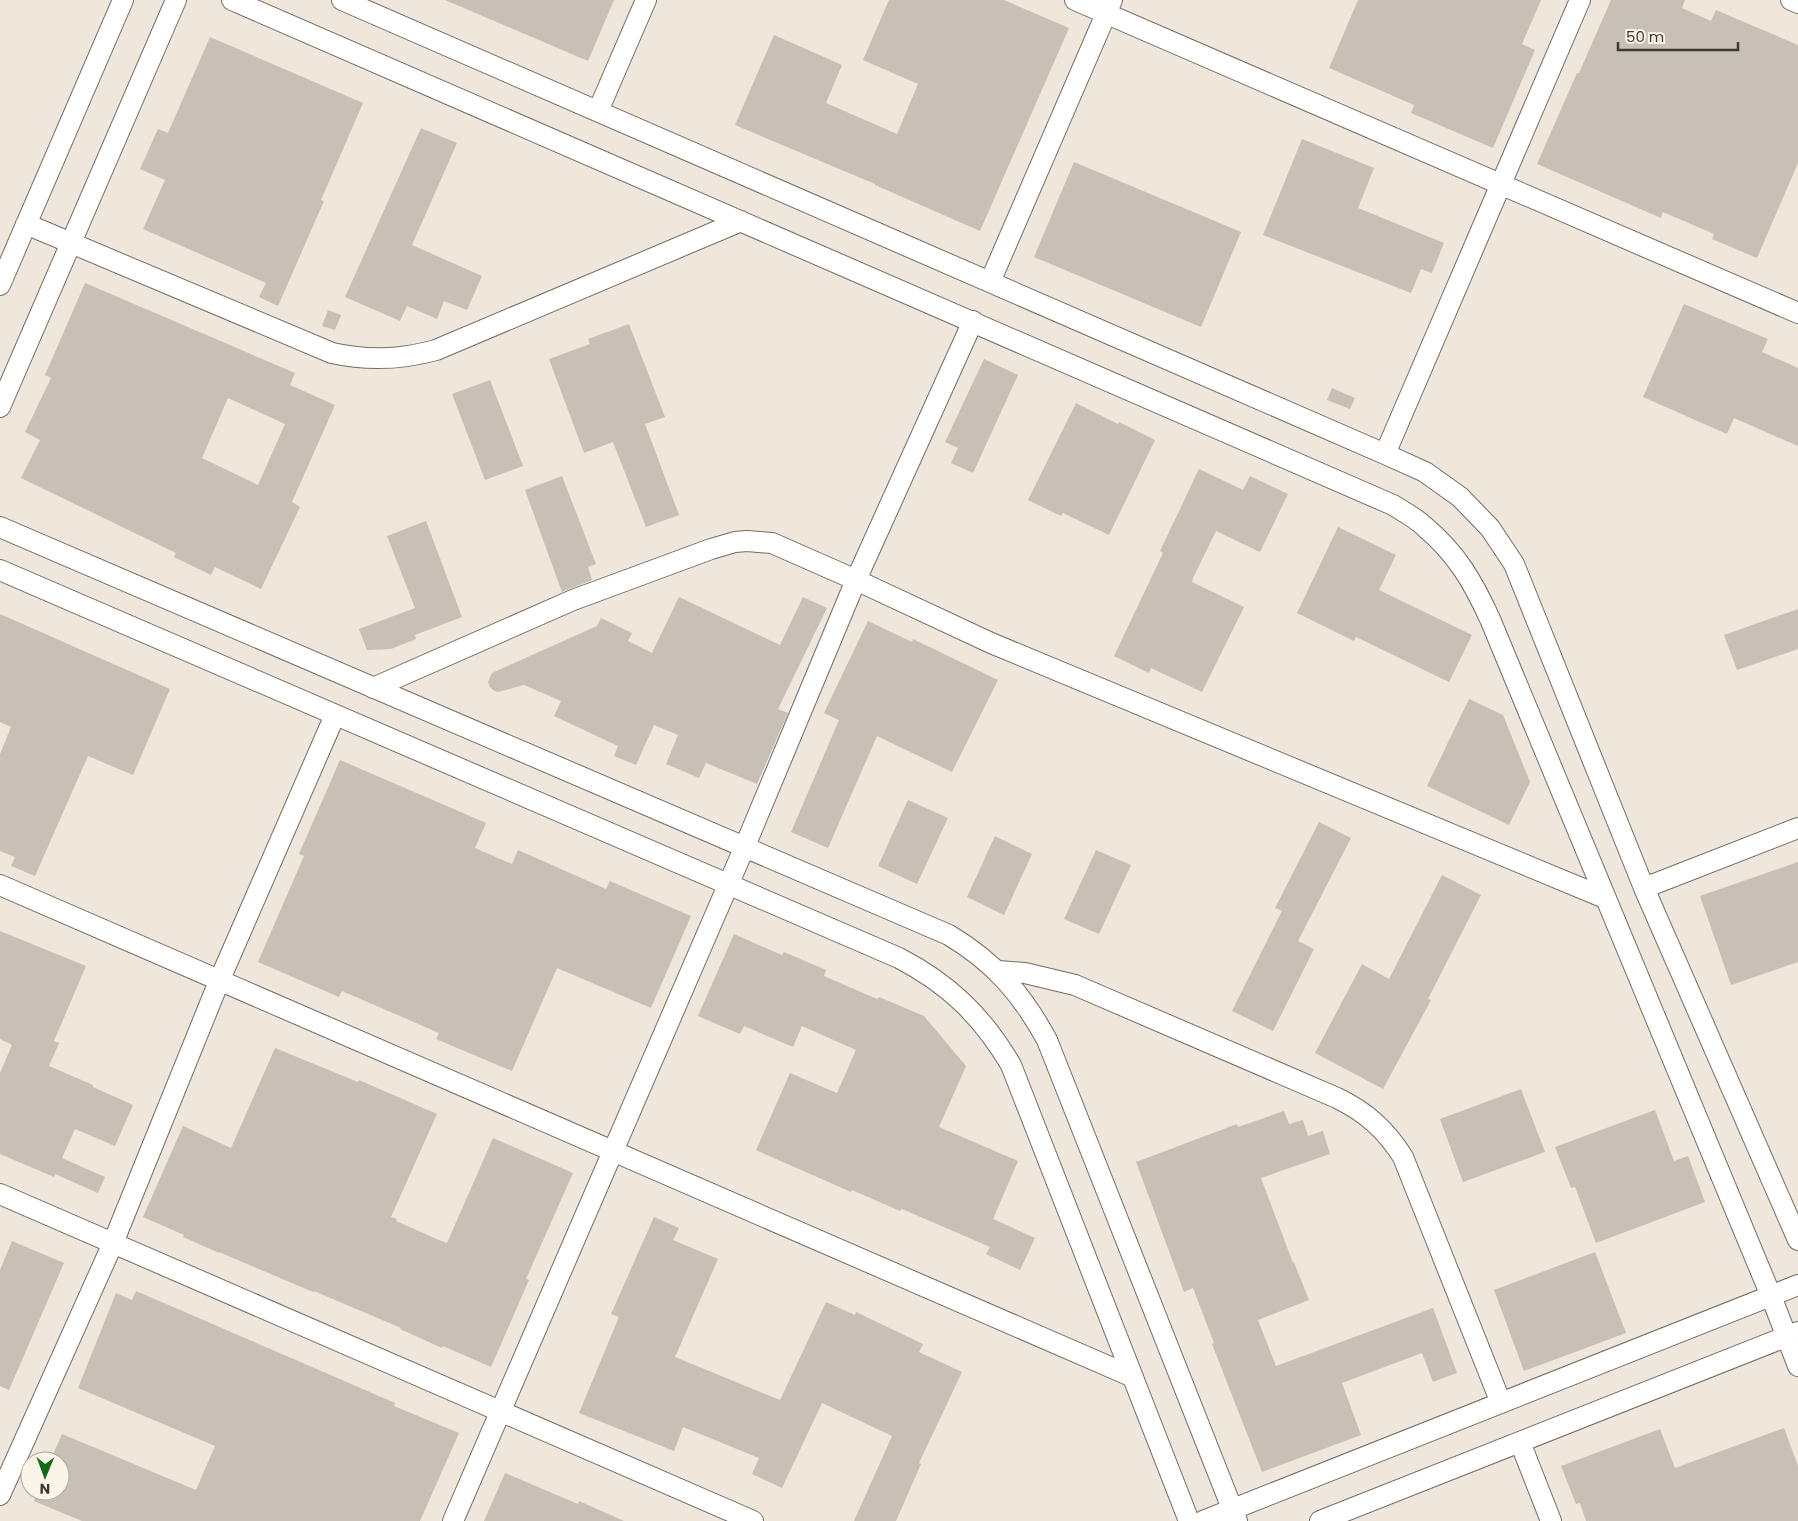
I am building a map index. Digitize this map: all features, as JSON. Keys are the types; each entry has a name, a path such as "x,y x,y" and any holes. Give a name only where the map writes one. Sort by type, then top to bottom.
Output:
{"street":[{"path":"0,285 123,0"},
{"path":"0,407 176,0"},
{"path":"232,0 1393,505 1425,526 1452,553 1474,584 1494,628 1771,1296 1792,1334 1798,1366"},
{"path":"342,0 1385,454 1425,472 1460,497 1490,528 1514,564 1644,888 1798,1240"},
{"path":"598,111 646,0"},
{"path":"1075,0 1109,7 1501,184 1798,313"},
{"path":"1385,454 1580,0"},
{"path":"1791,0 1798,3"},
{"path":"990,282 1109,7"},
{"path":"26,224 332,353 384,360 436,350 740,221"},
{"path":"453,1521 745,846 856,580 973,322"},
{"path":"0,527 745,846 949,935 972,950 998,971 1026,1004 1047,1040 1235,1515"},
{"path":"373,688 573,600 711,549 735,542 772,543 991,643 1605,898"},
{"path":"0,570 899,958 919,969 955,995 986,1027 1011,1065 1189,1521"},
{"path":"0,1495 113,1243 220,979 336,715"},
{"path":"1644,888 1798,828"},
{"path":"0,885 220,979 1133,1378"},
{"path":"998,971 1025,973 1075,986 1337,1098 1351,1105 1375,1122 1395,1144 1403,1157 1501,1403"},
{"path":"0,1194 753,1521"},
{"path":"1204,1521 1235,1515 1501,1403 1798,1285"},
{"path":"1320,1521 1792,1334"},
{"path":"1520,1442 1551,1521"}],"building":[{"path":"445,0 614,0 588,61"},
{"path":"889,0 1004,0 1069,28 980,231 735,125 774,35 842,65 826,103 897,134 918,84 863,60"},
{"path":"1358,0 1541,0 1522,44 1535,50 1493,148 1411,113 1414,105 1329,68"},
{"path":"1611,0 1685,0 1682,8 1711,21 1716,10 1798,45 1798,163 1757,258 1712,239 1714,234 1663,212 1661,218 1537,164"},
{"path":"210,37 363,103 321,200 324,201 278,306 259,297 266,283 143,229 165,180 140,169 158,129 168,133"},
{"path":"421,128 457,143 412,245 482,276 467,310 444,301 437,319 407,306 400,321 345,297"},
{"path":"1302,139 1374,168 1358,208 1444,243 1432,273 1421,269 1411,293 1263,235"},
{"path":"1074,162 1241,232 1201,327 1034,257"},
{"path":"85,283 295,373 290,385 335,405 292,502 300,507 261,589 215,567 211,575 174,557 176,553 21,478 40,440 25,432 51,378 45,375","holes":["228,398 285,424 258,485 202,458"]},
{"path":"1684,304 1768,339 1762,352 1798,368 1798,446 1734,418 1727,434 1643,397"},
{"path":"328,310 341,315 335,330 322,326"},
{"path":"629,324 665,417 645,424 679,515 646,527 613,442 584,453 549,359 590,344 588,339"},
{"path":"984,359 1018,375 973,473 951,463 958,448 945,442"},
{"path":"490,380 523,466 485,480 452,394"},
{"path":"1332,388 1355,398 1350,409 1327,400"},
{"path":"1076,403 1155,440 1109,535 1063,513 1061,516 1028,500"},
{"path":"1199,469 1243,490 1250,476 1288,494 1260,552 1216,531 1193,578 1192,582 1244,607 1202,692 1151,668 1149,673 1114,656 1163,553 1160,551"},
{"path":"562,476 596,564 588,567 592,580 562,592 525,490"},
{"path":"426,521 462,617 415,635 416,639 391,649 367,650 359,629 415,608 387,536"},
{"path":"1338,527 1396,555 1379,590 1472,635 1449,682 1356,637 1354,641 1297,613"},
{"path":"679,597 780,645 803,597 827,608 778,709 788,713 757,784 706,763 699,778 666,764 678,735 654,725 636,765 614,756 618,746 554,716 561,701 524,685 498,692 490,687 488,682 492,673 597,626 601,618 632,633 628,641 652,653"},
{"path":"1798,609 1798,649 1737,670 1724,635"},
{"path":"0,614 170,689 133,775 88,756 35,876 11,866 15,857 0,851 0,754 11,727 0,722"},
{"path":"868,621 912,642 913,639 998,680 952,772 877,736 828,848 791,832 839,720 824,713"},
{"path":"1469,699 1503,715 1530,782 1509,825 1427,786"},
{"path":"340,760 486,823 475,848 512,864 518,850 606,889 610,881 691,916 651,1008 557,968 512,1071 436,1039 439,1033 342,991 339,997 258,962 304,856 299,854"},
{"path":"908,800 948,818 917,884 878,866"},
{"path":"1319,822 1351,838 1298,941 1314,949 1273,1031 1232,1011 1282,911 1275,908"},
{"path":"995,836 1032,854 1004,915 967,897"},
{"path":"1096,850 1131,865 1099,934 1064,919"},
{"path":"1798,862 1798,962 1731,985 1700,896"},
{"path":"1442,875 1481,895 1428,999 1431,1000 1383,1089 1315,1053 1362,964 1389,979"},
{"path":"0,931 86,966 54,1041 59,1043 49,1066 133,1105 115,1146 75,1129 62,1158 105,1177 98,1193 55,1174 54,1177 0,1154 0,1073 12,1045 0,1039"},
{"path":"734,934 782,955 784,952 826,970 824,976 877,999 879,997 924,1016 966,1066 939,1127 1018,1161 993,1219 1035,1238 1020,1270 986,1254 990,1247 902,1209 900,1211 852,1190 851,1192 756,1150 790,1073 837,1093 856,1050 802,1026 793,1047 744,1026 740,1034 698,1016"},
{"path":"275,1048 358,1082 359,1080 437,1114 391,1217 439,1240 447,1243 493,1138 573,1173 526,1279 529,1280 491,1367 443,1346 442,1348 401,1328 314,1291 219,1253 143,1217 183,1126 231,1148"},
{"path":"1521,1089 1545,1152 1463,1182 1440,1119"},
{"path":"1655,1110 1674,1161 1688,1156 1705,1202 1596,1243 1575,1187 1571,1188 1555,1147"},
{"path":"1284,1111 1289,1124 1303,1120 1308,1136 1323,1131 1330,1154 1261,1178 1309,1300 1258,1320 1276,1366 1433,1308 1457,1373 1433,1382 1422,1353 1342,1383 1361,1435 1262,1472 1212,1344 1214,1343 1193,1288 1184,1292 1136,1162 1237,1124 1238,1127"},
{"path":"654,1217 679,1228 673,1240 718,1259 675,1357 780,1400 826,1302 855,1315 856,1312 923,1344 919,1352 962,1372 919,1463 921,1464 896,1521 854,1521 892,1436 822,1403 782,1488 752,1474 759,1458 683,1427 674,1451 579,1413 619,1317 611,1314"},
{"path":"12,1241 64,1263 9,1390 0,1386 0,1270"},
{"path":"1595,1252 1626,1333 1524,1371 1494,1290"},
{"path":"136,1291 395,1403 394,1406 459,1433 420,1521 82,1521 34,1501 70,1501 70,1451 54,1451 62,1434 196,1490 215,1446 78,1388 116,1293 132,1300"},
{"path":"1784,1428 1798,1466 1798,1521 1586,1521 1580,1503 1576,1504 1561,1466 1660,1429 1675,1468"},
{"path":"505,1473 578,1504 579,1501 624,1521 484,1521"}]}
